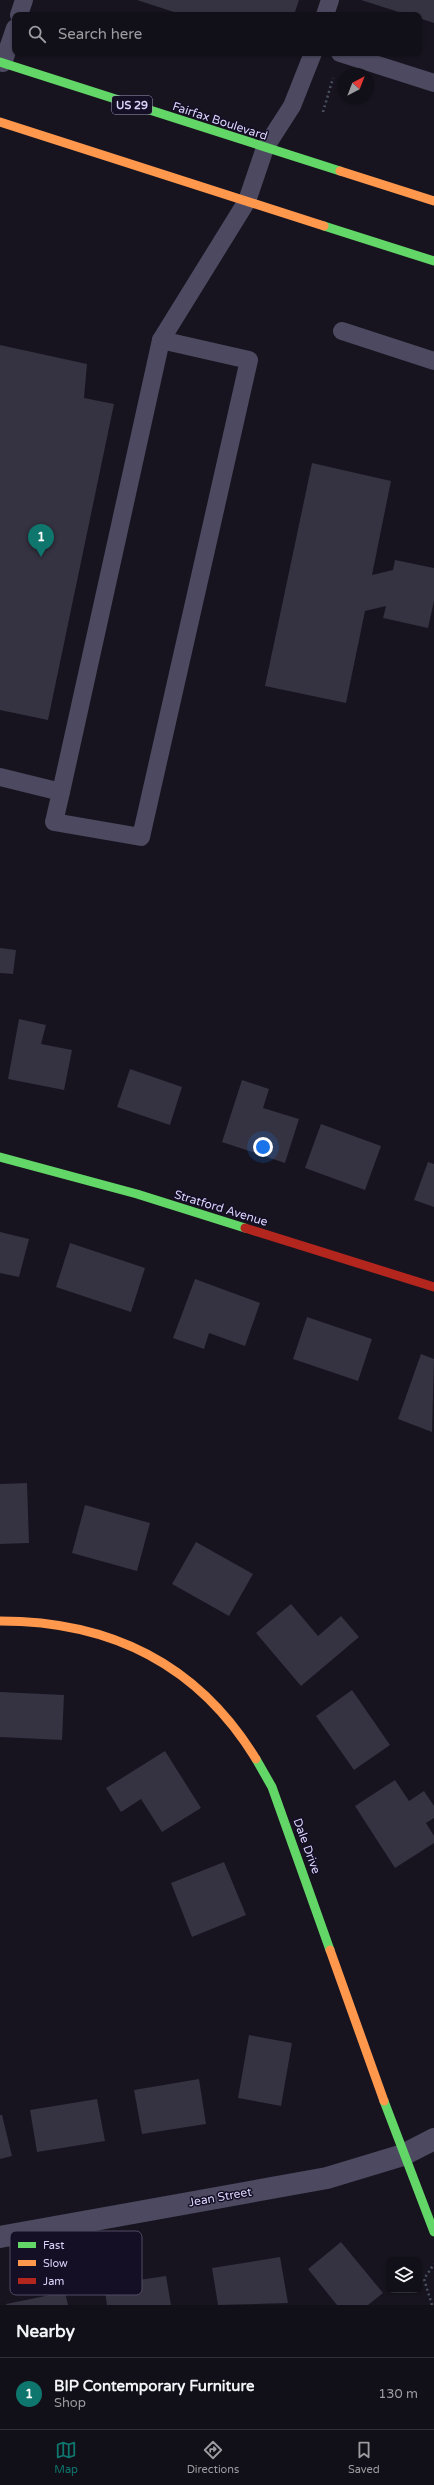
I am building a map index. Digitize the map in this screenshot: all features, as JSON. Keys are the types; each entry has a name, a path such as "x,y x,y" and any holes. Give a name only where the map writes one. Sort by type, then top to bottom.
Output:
{"street":[{"name":"Fairfax Boulevard","path":"2,63 434,201"},
{"path":"0,122 434,261"},
{"name":"Stratford Avenue","path":"0,1157 137,1194 434,1286"},
{"name":"Dale Drive","path":"0,1621 19,1620 59,1624 98,1633 136,1648 166,1664 198,1688 223,1712 251,1749 272,1787 403,2154 434,2232"},
{"name":"Jean Street","path":"33,2231 328,2178 403,2154 434,2140"},
{"name":"Jean Street","path":"0,2237 10,2235"}],"lane":[{"path":"20,12 24,0"},
{"path":"326,12 330,0"},
{"path":"2,63 12,36"},
{"path":"161,340 249,360 141,837 54,822 161,340 248,201 265,148 292,106 312,56"},
{"path":"350,56 434,83"},
{"path":"342,331 434,361"},
{"path":"0,777 61,792"}],"path":[{"path":"323,112 340,56"},
{"path":"432,2305 424,2279 434,2264"}],"building":[{"path":"137,0 299,0 295,12 174,12"},
{"path":"361,0 434,0 434,23 422,19 422,12 399,12"},
{"path":"0,345 87,364 84,398 114,404 48,720 0,710"},
{"path":"312,463 391,481 372,575 393,570 395,560 434,568 434,601 428,628 383,618 386,606 365,611 346,703 265,686"},
{"path":"0,948 16,950 13,974 0,973"},
{"path":"19,1019 46,1025 41,1044 72,1050 64,1090 8,1079"},
{"path":"130,1069 182,1087 170,1125 117,1107"},
{"path":"242,1080 269,1089 263,1108 299,1119 285,1163 222,1142"},
{"path":"321,1124 381,1146 365,1190 305,1168"},
{"path":"428,1162 434,1164 434,1207 414,1200"},
{"path":"0,1232 29,1239 19,1277 0,1273"},
{"path":"70,1243 145,1268 131,1312 56,1287"},
{"path":"195,1279 260,1303 245,1346 209,1333 204,1349 173,1338"},
{"path":"307,1317 372,1339 358,1381 293,1359"},
{"path":"421,1354 434,1359 432,1432 398,1419"},
{"path":"27,1483 29,1543 0,1544 0,1484"},
{"path":"85,1505 150,1523 137,1571 72,1553"},
{"path":"196,1542 253,1574 229,1616 172,1584"},
{"path":"291,1604 318,1636 341,1616 359,1637 301,1686 256,1633"},
{"path":"352,1690 390,1745 354,1770 316,1716"},
{"path":"0,1692 64,1695 62,1740 0,1737"},
{"path":"165,1751 201,1808 162,1832 141,1799 121,1812 106,1788"},
{"path":"395,1780 409,1801 424,1791 434,1806 434,1818 426,1823 434,1836 434,1843 395,1868 355,1806"},
{"path":"224,1862 246,1915 192,1937 171,1883"},
{"path":"249,2035 292,2043 281,2106 238,2098"},
{"path":"199,2079 206,2124 142,2134 134,2090"},
{"path":"97,2099 105,2141 37,2152 30,2110"},
{"path":"0,2115 2,2115 12,2156 0,2159"},
{"path":"341,2242 383,2293 368,2305 337,2305 308,2269"},
{"path":"280,2257 288,2303 218,2305 212,2268"},
{"path":"166,2276 171,2305 107,2305 106,2295 142,2295 142,2279"},
{"path":"50,2295 66,2295 68,2305 6,2305"}],"traffic: fast":[{"path":"0,62 340,171"},
{"path":"324,226 434,261"},
{"path":"0,1157 137,1194 245,1228"},
{"path":"256,1759 272,1787 330,1950"},
{"path":"384,2101 434,2232"}],"traffic: slow":[{"path":"0,122 324,226"},
{"path":"340,171 434,201"},
{"path":"0,1621 40,1623 78,1629 114,1640 148,1654 179,1674 207,1697 233,1726 256,1759"},
{"path":"330,1950 384,2101"}],"traffic: jam":[{"path":"245,1228 434,1287"}],"place":[{"name":"BIP Contemporary Furniture","path":"41,557"}]}
